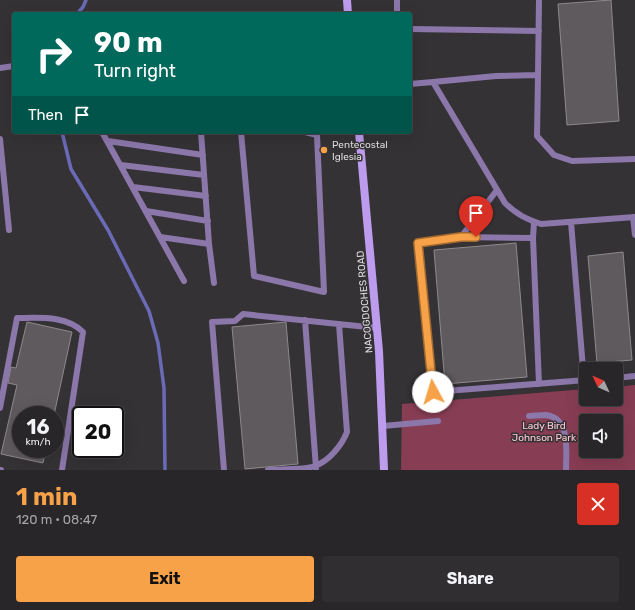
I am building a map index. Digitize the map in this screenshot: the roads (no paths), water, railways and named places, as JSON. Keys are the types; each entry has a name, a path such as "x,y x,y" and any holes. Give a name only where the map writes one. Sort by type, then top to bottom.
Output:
{"main road":[{"path":"347,0 348,12"},
{"name":"NACOGDOCHES ROAD","path":"359,134 377,328 384,470"}],"lane":[{"path":"397,0 397,12"},
{"path":"539,0 537,136 554,155 572,162 635,159"},
{"path":"412,29 539,31"},
{"path":"0,68 12,66"},
{"path":"412,84 490,76 538,75"},
{"path":"433,82 505,203 515,214 541,224 634,217 635,235"},
{"path":"103,134 184,281"},
{"path":"201,134 209,244 214,283"},
{"path":"241,134 254,276 324,292 317,135 313,134"},
{"path":"0,139 9,230"},
{"path":"108,141 203,154"},
{"path":"121,165 204,175"},
{"path":"133,187 206,196"},
{"path":"461,237 497,190"},
{"path":"146,211 208,221"},
{"path":"534,222 533,238 539,384"},
{"path":"571,222 583,362"},
{"path":"160,237 209,244"},
{"path":"533,238 461,237 418,243 433,392 579,381"},
{"path":"224,470 212,322 234,321 243,314 377,328"},
{"path":"0,408 16,318 52,319 75,324 83,332 62,470"},
{"path":"305,320 316,468"},
{"path":"268,470 316,468 344,441 347,432 339,324"},
{"path":"623,377 635,376"},
{"path":"529,416 546,415 560,422 566,437 566,470"},
{"path":"383,426 438,421"}],"waterway":[{"path":"79,12 86,0"},
{"path":"62,134 71,169 108,230 149,311 158,343 164,388 165,470"}],"place":[{"name":"Pentecostal Iglesia","path":"324,150"}],"park label":[{"name":"Lady Bird Johnson Park","path":"544,430"}]}
